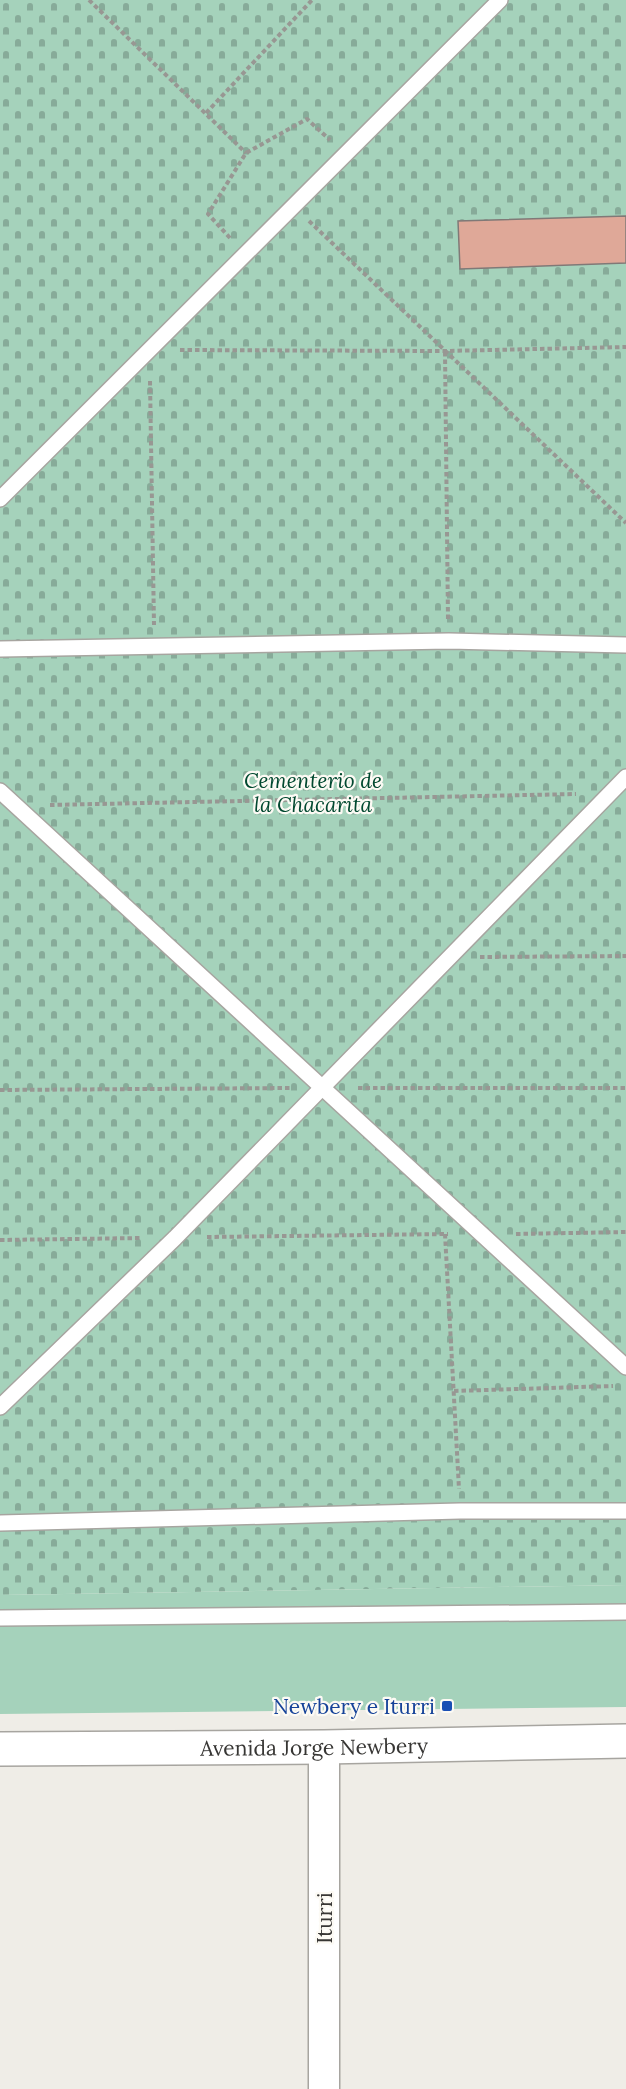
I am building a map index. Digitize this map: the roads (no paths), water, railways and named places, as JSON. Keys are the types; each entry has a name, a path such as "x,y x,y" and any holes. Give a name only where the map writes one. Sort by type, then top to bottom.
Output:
{"main road":[{"name":"Avenida Jorge Newbery","path":"0,1749 626,1742"}],"street":[{"name":"Iturri","path":"324,1747 324,2089"}],"lane":[{"path":"0,499 500,0"},
{"path":"0,649 449,641 626,645"},
{"path":"0,1407 175,1238 626,777"},
{"path":"0,791 626,1367"},
{"path":"0,1523 460,1511 626,1511"},
{"path":"0,1618 626,1612"}],"place":[{"name":"Newbery e Iturri","path":"447,1706"}],"park label":[{"name":"Cementerio de la Chacarita","path":"313,792"}]}
